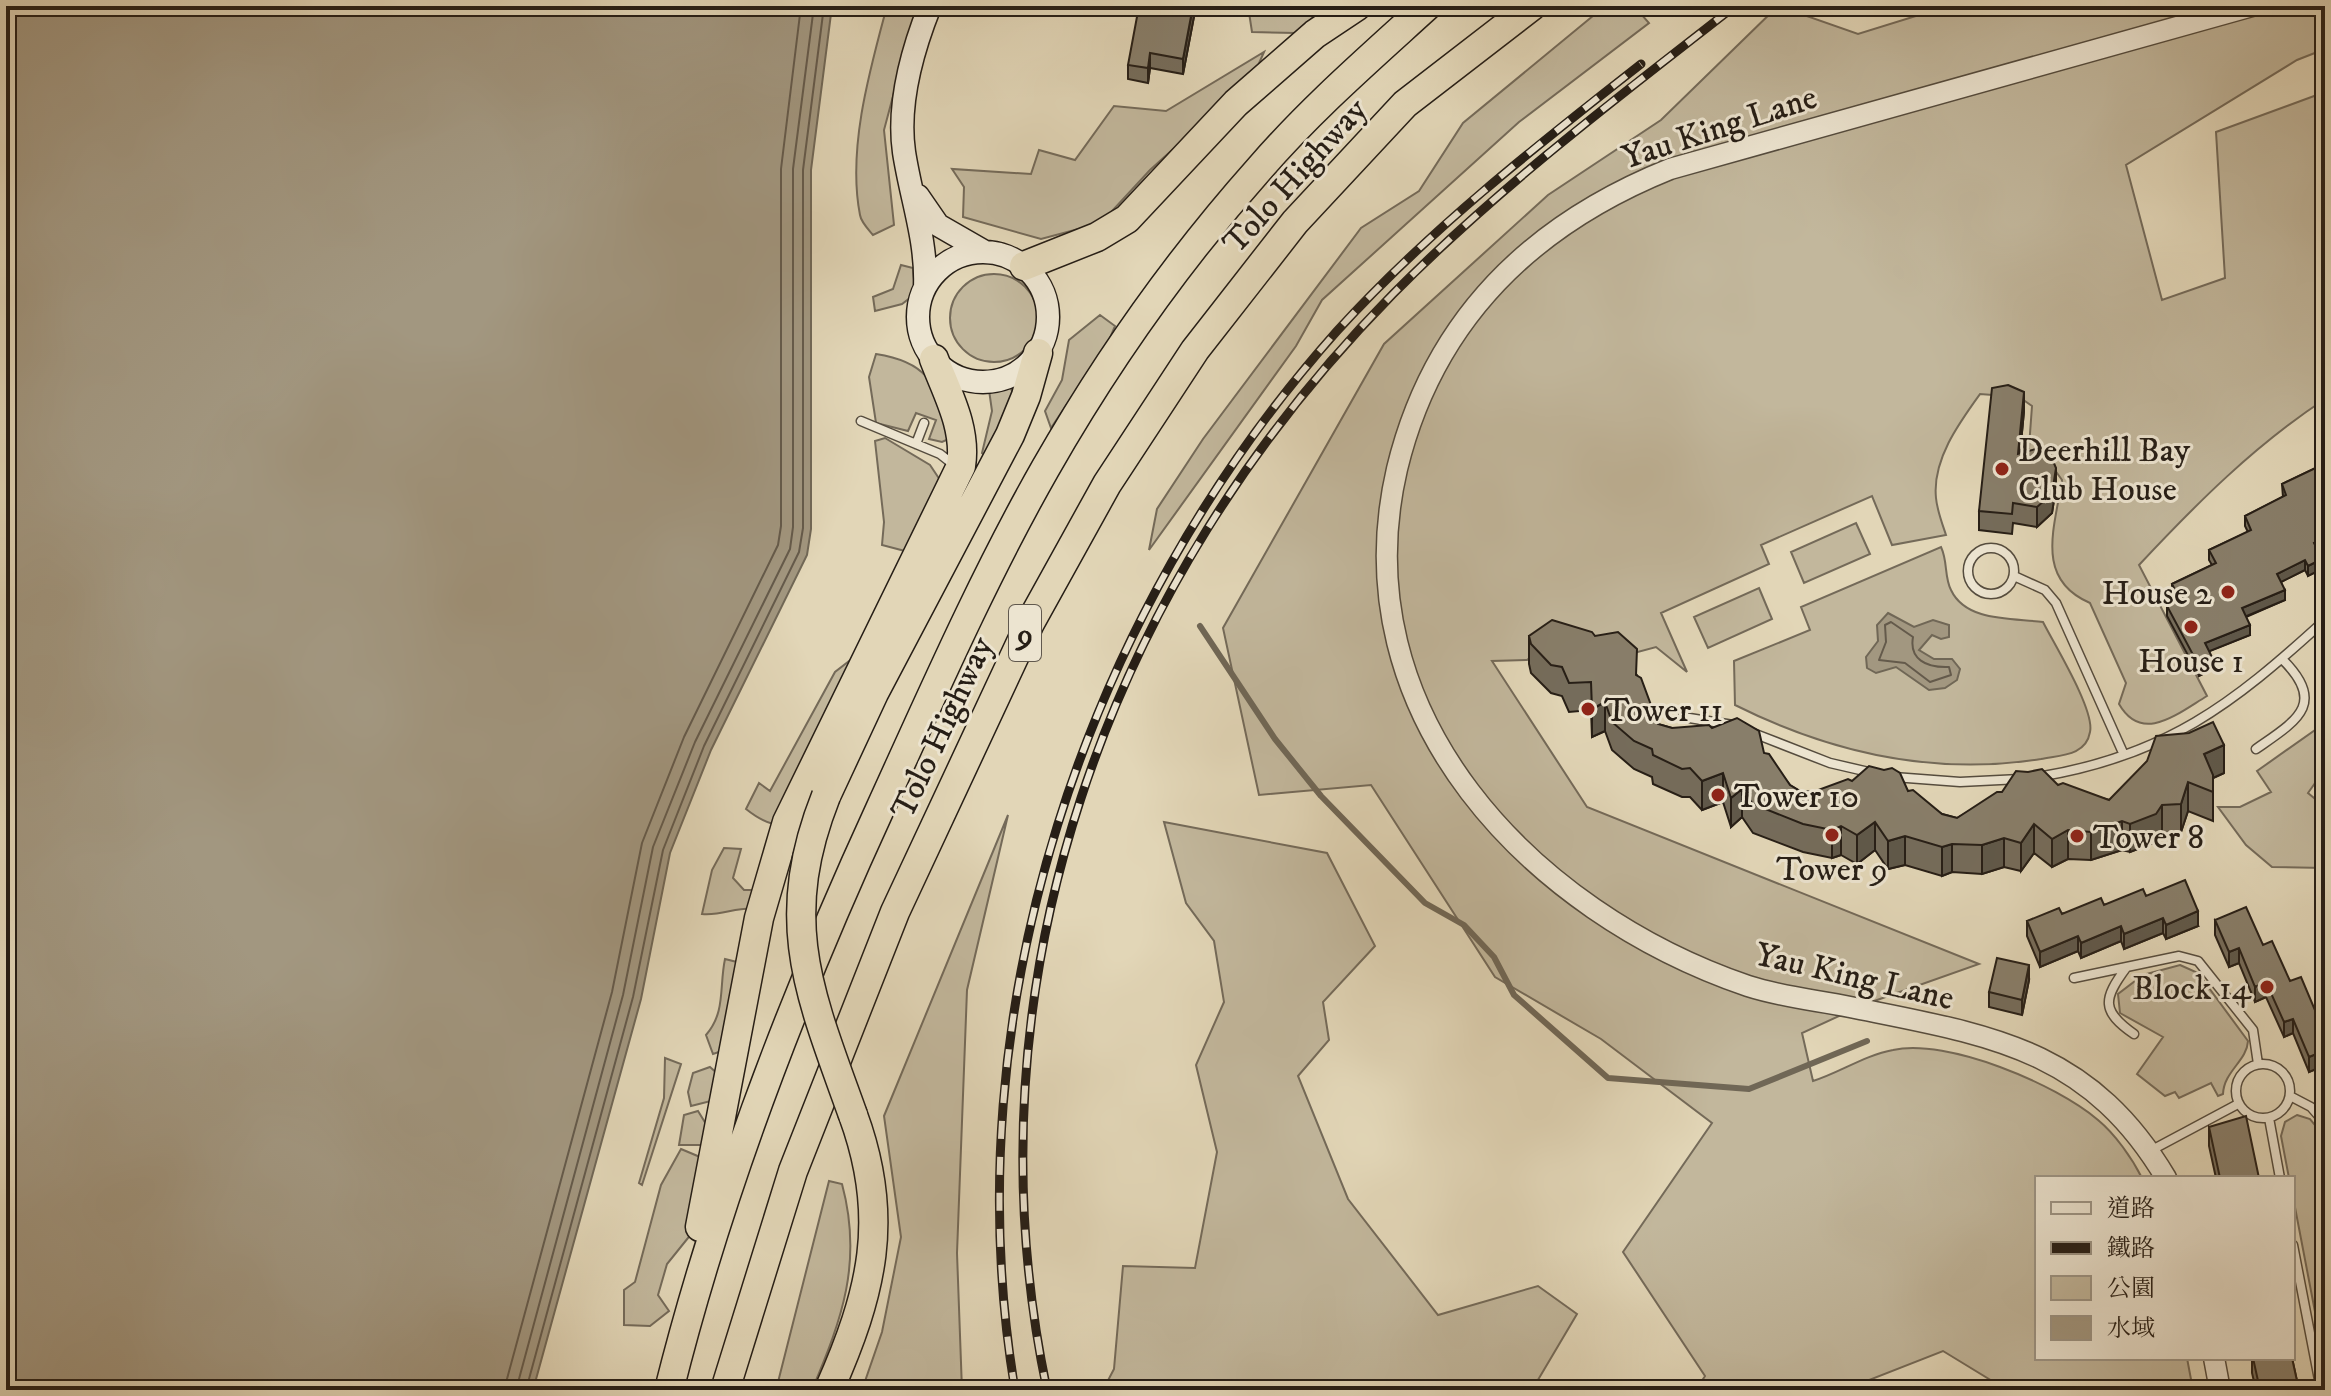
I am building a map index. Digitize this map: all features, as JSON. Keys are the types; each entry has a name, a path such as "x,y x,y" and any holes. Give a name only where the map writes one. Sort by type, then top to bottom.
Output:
{"highway":[{"path":"1024,266 1097,237 1134,213 1236,103 1315,34 1357,6"},
{"name":"Tolo Highway","path":"669,1390 693,1291 788,1020 835,903 972,611 1044,471 1130,334 1219,215 1320,104 1427,6"},
{"name":"Tolo Highway","path":"725,1390 793,1171 895,912 1030,623 1107,484 1195,350 1304,212 1405,104 1532,6"},
{"path":"829,1390 864,1299 875,1234 867,1159 816,1013 801,939 805,861 826,796 874,693 1010,435 1026,396 1038,353"},
{"path":"693,1291 703,1207 729,1066 759,918 783,832 803,782 960,471 962,438 934,359"}],"main road":[{"path":"925,287 950,261 985,252 1000,254 1024,266 1041,287 1047,306 1048,327 1038,353 1011,376 979,382 946,370 934,359 920,332 925,249 904,149 903,108 912,64 930,6"},
{"path":"913,188 938,225 985,252"}],"street":[{"name":"Yau King Lane","path":"2165,1176 2150,1151 2107,1100 2046,1060 1967,1033 1846,1006 1781,996 1744,985 1654,945 1567,890 1497,827 1476,802 1427,725 1407,673 1395,627 1388,575 1389,527 1404,440 1434,369 1452,337 1478,301 1516,260 1590,207 1670,169 2212,11 2252,6"},
{"path":"2214,1360 2220,1390"}],"lane":[{"path":"861,421 944,456 960,471"},
{"path":"916,444 924,423"},
{"path":"1992,548 2007,554 2014,568 2014,576 2005,590 1990,595 1982,593 1970,582 1968,566 1977,552 1992,548"},
{"path":"2014,576 2045,590 2056,603 2124,755"},
{"path":"1683,717 1729,723 1830,763 1903,778 1960,782 2022,779 2060,773 2162,742 2253,686 2325,620"},
{"path":"2256,749 2296,720 2302,711 2305,689 2301,679 2282,659"},
{"path":"2074,978 2179,956 2198,961 2253,1030 2258,1064"},
{"path":"2127,967 2110,990 2108,999 2113,1018 2134,1034"},
{"path":"2258,1064 2282,1072 2290,1087 2290,1096 2282,1111 2269,1118 2250,1116 2238,1104 2238,1078 2258,1064"},
{"path":"2290,1096 2311,1107 2325,1123"},
{"path":"2150,1151 2238,1104"},
{"path":"2269,1118 2280,1176"},
{"path":"2295,1255 2321,1390"}],"green space":[{"path":"887,6 917,6 884,130 894,225 873,235 860,215 856,163 862,109"},
{"path":"1248,6 1325,6 1296,33 1252,32"},
{"path":"1605,6 1634,6 1649,23 1519,122 1322,300 1296,346 1149,550 1157,509 1203,439 1361,228 1419,191 1463,123"},
{"path":"1778,6 1858,34 1948,6 2171,6 2173,10 2325,6 2325,49 2297,60 2126,165 2162,300 2225,278 2216,132 2325,92 2325,399 2274,436 2227,476 2139,565 2207,696 2160,722 2138,722 2128,716 2119,704 2126,683 2090,603 2072,593 2055,566 2053,533 2062,480 2049,462 2028,461 2032,406 2019,397 1980,394 1949,443 1938,470 1936,498 1946,535 1892,545 1872,496 1761,545 1769,564 1661,613 1687,672 1656,647 1634,653 1555,638 1527,660 1492,661 1587,807 1979,964 1863,1005 1802,1033 1813,1081 1893,1050 1916,1048 1942,1051 1971,1057 2029,1079 2056,1092 2098,1120 2123,1147 2141,1176 2035,1176 2035,1360 2187,1360 2193,1390 2007,1390 1943,1351 1869,1380 1862,1390 1696,1390 1705,1376 1623,1252 1712,1123 1601,1039 1495,977 1371,785 1259,795 1223,628 1384,344 1548,195 1661,120"},
{"path":"1264,52 1253,77 1150,170 1101,223 1041,239 963,217 964,187 952,169 1031,174 1039,150 1075,160 1114,106 1166,111"},
{"path":"901,265 913,268 915,294 902,304 875,311 873,297 893,289"},
{"path":"994,274 1011,277 1025,287 1035,301 1038,318 1035,335 1025,349 1011,359 994,362 977,359 963,349 953,335 950,318 953,301 963,287 977,277"},
{"path":"1100,315 1115,326 1108,343 1051,428 1045,411 1062,380 1069,340"},
{"path":"876,354 895,358 921,371 936,392 951,438 942,442 929,439 936,420 916,413 908,431 876,423 869,377"},
{"path":"1010,386 1015,399 986,456 982,453 992,411 989,390"},
{"path":"885,438 930,465 942,483 905,551 882,545 884,522 875,441"},
{"path":"1856,523 1870,554 1804,583 1791,552"},
{"path":"1941,547 1951,590 1967,608 2004,619 2043,622 2072,677 2090,722 2088,740 2078,750 2064,755 2001,764 1922,762 1846,748 1771,722 1735,705 1734,661 1810,630 1801,607"},
{"path":"1759,588 1772,619 1708,648 1694,617"},
{"path":"862,651 803,825 766,822 746,809 759,783 770,791 835,672"},
{"path":"2325,716 2325,769 2308,793 2325,807 2325,868 2272,867 2246,845 2218,807 2240,807 2271,792 2257,771 2315,730"},
{"path":"1008,815 967,990 957,1253 962,1390 862,1390 882,1332 901,1237 884,1116"},
{"path":"1164,822 1327,853 1375,946 1323,1002 1329,1040 1298,1076 1348,1199 1438,1315 1538,1286 1577,1314 1532,1390 1103,1390 1114,1369 1123,1266 1195,1268 1217,1152 1196,1065 1224,1002 1214,941 1186,903"},
{"path":"724,848 741,849 733,878 744,890 764,890 758,909 702,914 712,870"},
{"path":"725,959 737,962 722,1051 713,1054 706,1035 717,1017"},
{"path":"2180,965 2198,973 2248,1041 2244,1054 2227,1079 2223,1094 2218,1096 2211,1083 2179,1098 2175,1092 2165,1096 2137,1074 2163,1037 2120,1013 2118,994 2143,975"},
{"path":"665,1058 681,1064 642,1185 639,1183 664,1098"},
{"path":"710,1067 719,1075 715,1100 691,1106 688,1092 693,1073"},
{"path":"698,1111 706,1124 702,1145 679,1145 684,1115"},
{"path":"2297,1115 2310,1119 2325,1137 2325,1364 2295,1207 2295,1176 2289,1176 2281,1136 2285,1122"},
{"path":"681,1149 700,1157 692,1233 667,1264 658,1295 669,1311 650,1326 624,1325 624,1290 635,1282 661,1185"},
{"path":"829,1181 842,1184 848,1212 850,1265 840,1314 812,1390 776,1390"}],"water":[{"path":"6,6 832,6 811,170 811,529 807,555 711,750 670,853 641,999 533,1390 6,1390"},
{"path":"1888,613 1914,627 1933,620 1949,625 1949,637 1941,639 1932,635 1919,650 1934,659 1952,659 1960,669 1957,680 1945,688 1929,690 1896,667 1876,673 1867,668 1866,657 1878,641 1877,625"}],"building":[{"path":"1139,6 1193,6 1183,59 1150,53 1148,68 1128,65"},
{"name":"Deerhill Bay Club House","path":"2008,385 2024,392 2018,454 2039,448 2050,454 2056,468 2052,494 2037,507 2013,503 2012,514 1979,511 1992,388"},
{"path":"2325,448 2325,537 2314,543 2322,559 2308,566 2305,560 2277,574 2285,590 2242,608 2250,625 2205,643 2213,659 2199,666 2167,606 2180,600 2172,584 2216,563 2209,550 2251,530 2245,516 2286,495 2282,484 2324,464 2318,452"},
{"path":"1552,620 1592,632 1595,636 1618,632 1637,649 1636,675 1641,678 1658,724 1672,728 1709,725 1712,728 1737,718 1759,731 1764,753 1769,754 1790,785 1800,791 1813,792 1848,779 1852,781 1869,766 1884,770 1892,768 1900,773 1908,791 1913,790 1942,814 1957,818 1997,792 2002,792 2016,771 2042,769 2058,785 2063,783 2109,800 2147,761 2156,736 2189,733 2213,722 2224,745 2204,754 2213,775 2213,792 2188,782 2181,804 2162,805 2156,814 2130,824 2122,821 2091,832 2068,830 2052,839 2034,824 2021,843 2004,838 1982,845 1952,844 1942,847 1905,836 1888,841 1875,822 1857,835 1841,826 1832,830 1803,824 1753,804 1742,789 1731,798 1723,773 1702,781 1690,768 1682,769 1653,755 1652,749 1634,741 1612,722 1605,702 1592,709 1591,682 1569,683 1562,667 1551,665 1531,644 1529,636"},
{"path":"2185,880 2198,911 2166,925 2163,918 2124,934 2121,926 2081,943 2078,936 2040,952 2027,921 2059,908 2062,914 2101,898 2104,905 2143,889 2146,896"},
{"path":"2246,907 2263,945 2272,941 2290,981 2301,977 2317,1015 2325,1012 2325,1062 2321,1052 2309,1057 2293,1019 2284,1022 2266,982 2255,987 2239,948 2229,952 2215,920"},
{"path":"1997,958 2029,965 2022,1000 1989,992"},
{"path":"2246,1116 2259,1176 2220,1176 2209,1127"},
{"path":"2325,1242 2325,1285 2318,1244"},
{"path":"2253,1360 2292,1360 2299,1390 2260,1390"}],"waterway":[{"path":"1200,626 1275,739 1321,796 1425,903 1464,925 1494,957 1514,995 1608,1078 1749,1089 1867,1041"}],"railway":[{"path":"1047,1390 1026,1238 1025,1088 1044,941 1081,798 1135,661 1206,530 1293,408 1393,294 1517,180 1735,6"},
{"path":"1015,1390 1000,1248 1003,1105 1022,964 1058,825 1107,691 1171,563 1248,443 1337,331 1445,224 1641,64"}],"place":[{"name":"Deerhill Bay Club House","path":"2002,469"},
{"name":"House 2","path":"2228,592"},
{"name":"House 1","path":"2191,627"},
{"name":"Tower 11","path":"1588,709"},
{"name":"Tower 10","path":"1718,795"},
{"name":"Tower 9","path":"1832,835"},
{"name":"Tower 8","path":"2077,836"},
{"name":"Block 14","path":"2267,987"}]}
